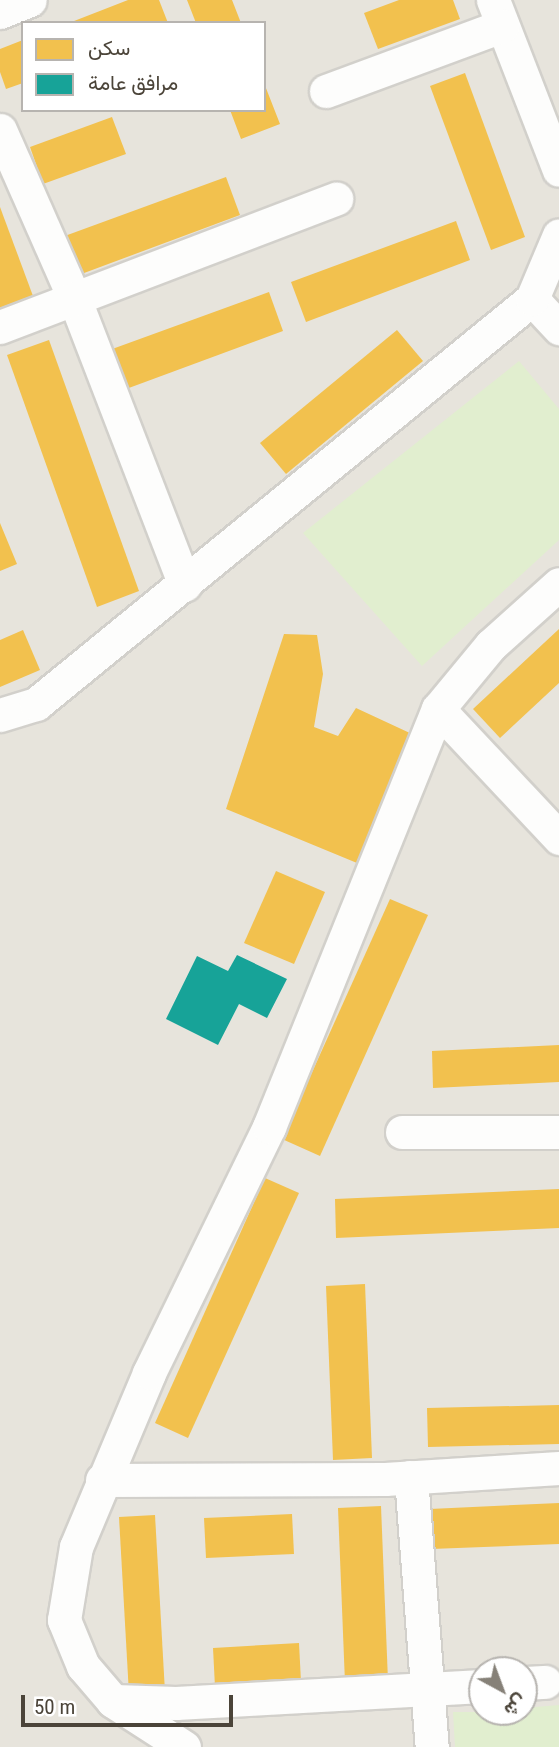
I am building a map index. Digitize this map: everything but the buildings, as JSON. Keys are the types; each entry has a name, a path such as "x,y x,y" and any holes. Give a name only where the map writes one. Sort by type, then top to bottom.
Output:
{"street":[{"path":"0,12 30,0"},
{"path":"326,91 497,13 559,170"},
{"path":"0,130 75,300 185,585"},
{"path":"0,327 336,199"},
{"path":"0,715 36,704 532,299 559,235"},
{"path":"532,299 559,328"},
{"path":"184,1747 113,1701 83,1666 64,1620 76,1547 149,1373 269,1127 438,709 491,645 559,584"},
{"path":"438,709 559,838"},
{"path":"402,1132 559,1132"},
{"path":"102,1480 411,1477 559,1468"},
{"path":"411,1477 430,1689 432,1747"},
{"path":"113,1701 176,1703 468,1687"}],"shaded area":[{"path":"0,0 559,0 559,1747 0,1747"}],"green space":[{"path":"519,361 559,409 559,540 422,666 303,533"},
{"path":"559,1705 559,1747 455,1747 453,1712 468,1712 468,1726 538,1726 538,1707"}]}
